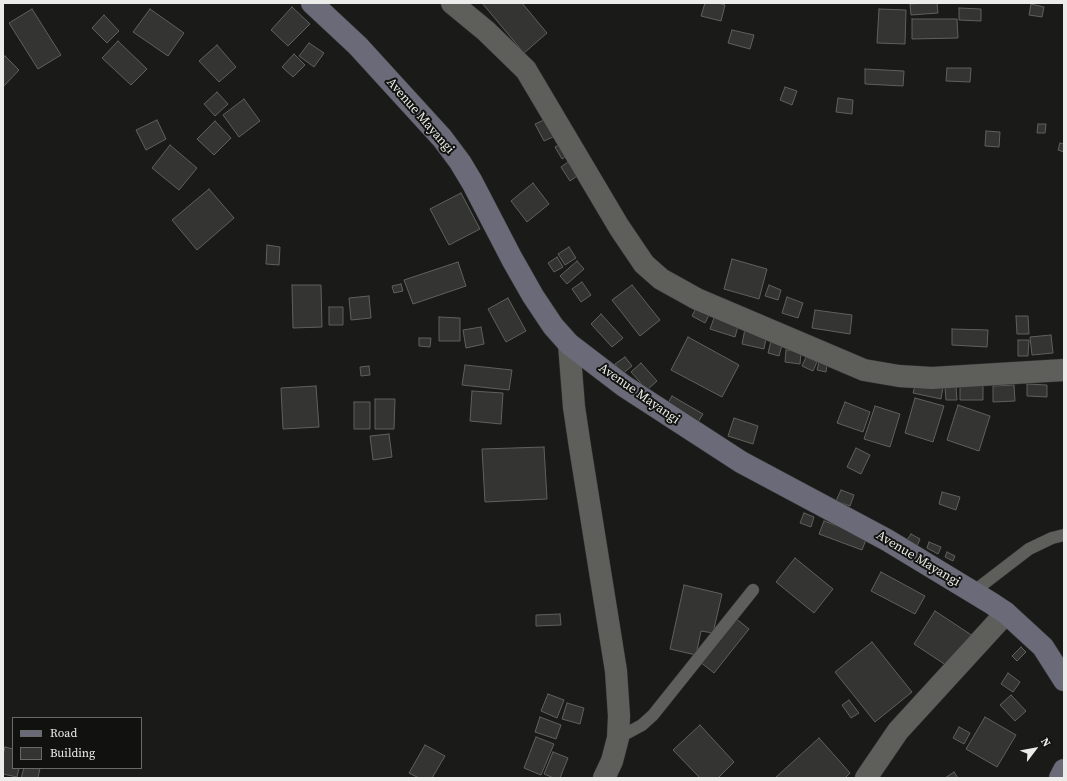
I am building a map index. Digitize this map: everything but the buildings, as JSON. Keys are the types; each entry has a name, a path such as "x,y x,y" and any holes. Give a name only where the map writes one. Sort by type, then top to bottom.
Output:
{"street":[{"name":"Avenue Mayangi","path":"312,3 358,46 442,138 460,162 472,182 533,296 553,326 569,344 624,386 741,462 886,540 1006,613 1043,647 1064,680"},
{"path":"452,3 486,31 526,70 619,228 644,264 661,279 697,299 864,370 899,376 932,378 1064,370"},
{"path":"569,344 574,407 616,670 619,716 618,738 612,761 604,778"},
{"path":"866,778 898,731 1006,613"},
{"path":"1060,778 1064,770"}],"lane":[{"path":"973,592 1029,550 1052,538 1064,535"},
{"path":"618,738 642,725 653,715 753,590"}]}
